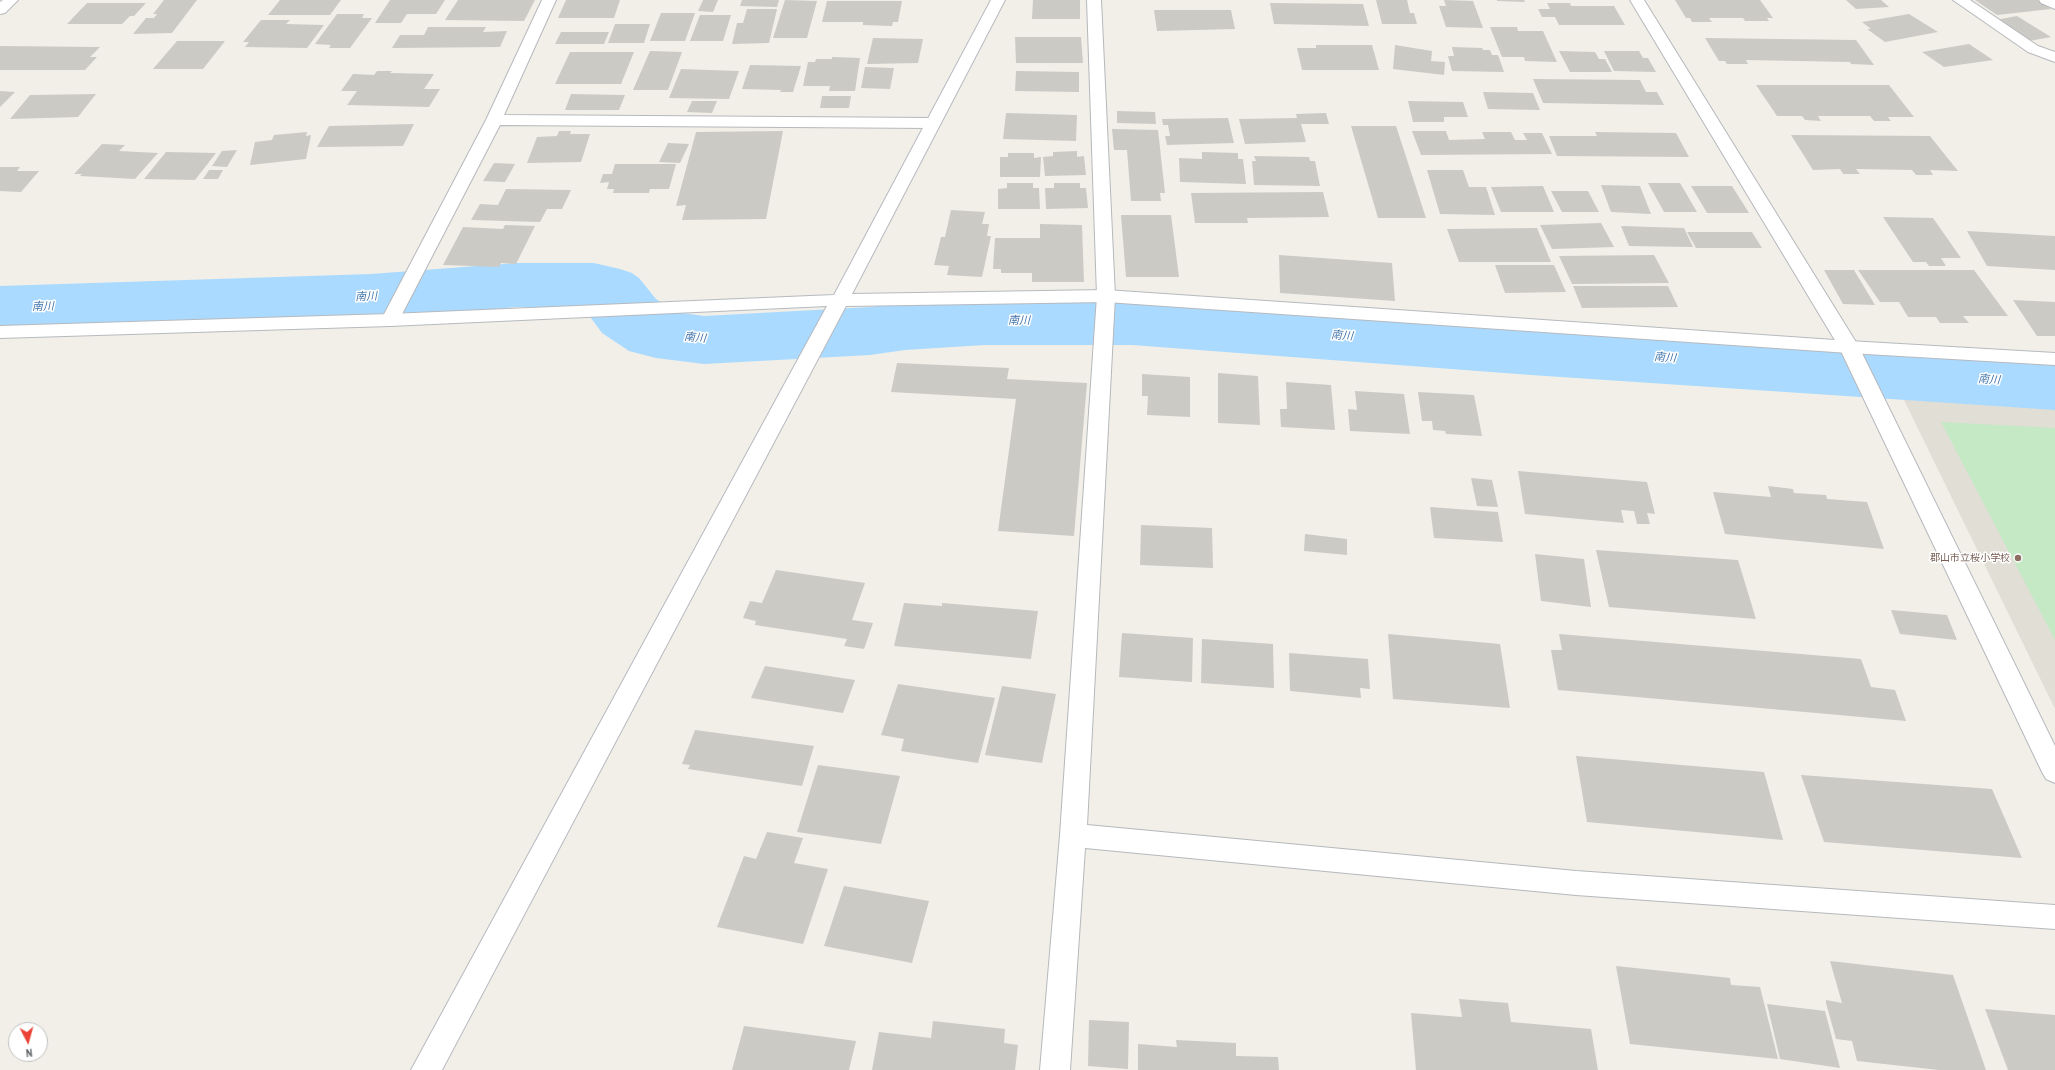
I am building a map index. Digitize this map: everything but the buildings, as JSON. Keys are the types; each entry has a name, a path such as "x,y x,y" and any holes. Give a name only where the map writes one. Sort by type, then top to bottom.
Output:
{"street":[{"path":"0,10 11,0"},
{"path":"390,320 494,120 549,0"},
{"path":"426,1070 840,300 998,0"},
{"path":"1055,1070 1073,835 1106,296 1094,0"},
{"path":"1637,0 1850,347 2055,772"},
{"path":"1960,0 2033,49 2055,57"},
{"path":"2046,0 2055,5"},
{"path":"494,120 932,123"},
{"path":"0,332 390,320 840,300 1106,296 1850,347 2055,359"},
{"path":"1073,835 1576,883 2055,917"}],"shaded area":[{"name":"郡山市立桜小学校","path":"1903,398 2055,407 2055,709"}],"green space":[{"path":"1941,422 2055,428 2055,640"}],"waterway":[{"name":"南川","path":"0,309 371,297 517,285 594,285 606,289 613,294 629,316 656,334 704,340 870,331 905,326 985,321 1132,321 1531,350 2055,384"}],"place":[{"name":"郡山市立桜小学校","path":"2018,558"}]}
